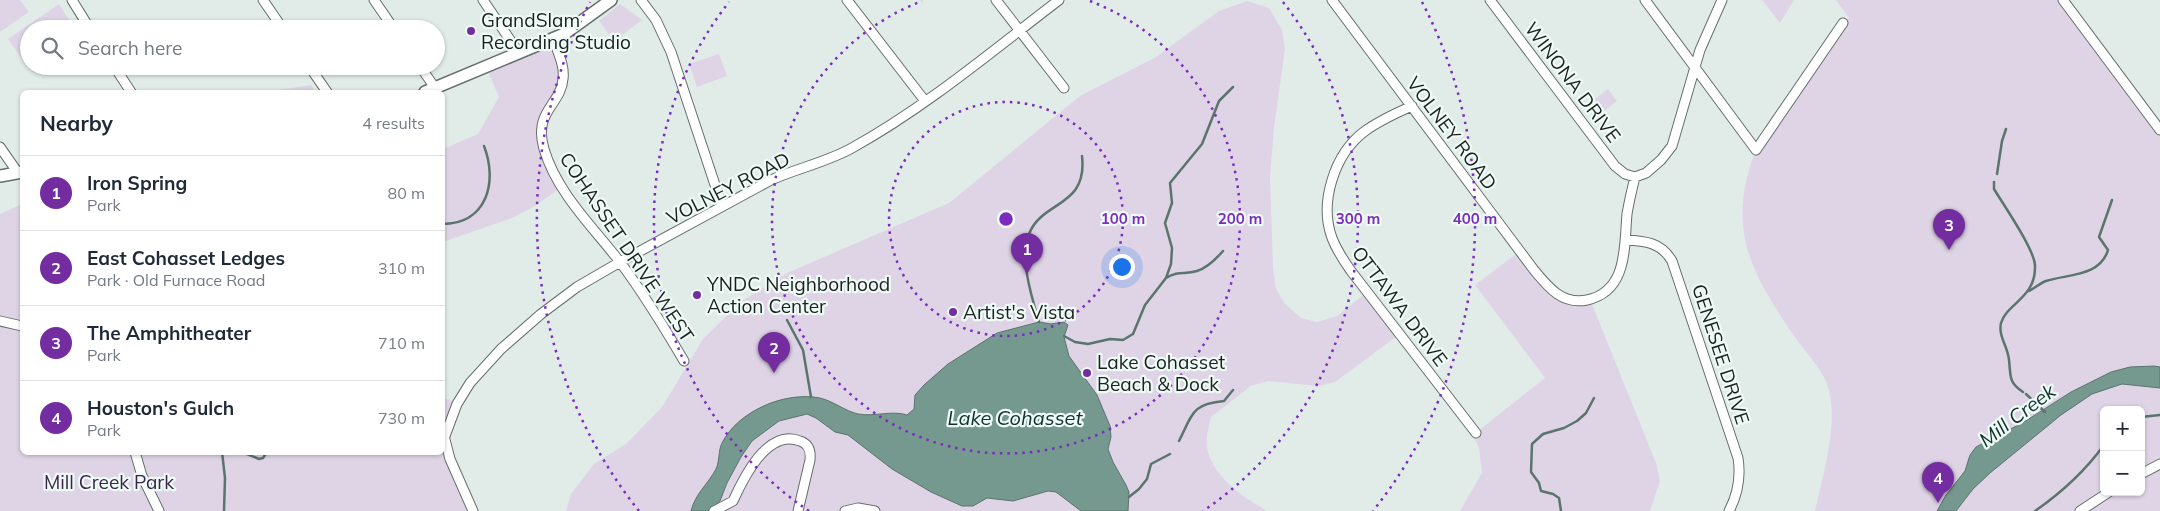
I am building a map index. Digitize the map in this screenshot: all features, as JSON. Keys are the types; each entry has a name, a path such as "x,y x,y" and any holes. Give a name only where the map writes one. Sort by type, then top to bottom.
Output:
{"main road":[{"path":"430,90 553,38 575,26 610,0"},
{"path":"0,176 20,173"}],"street":[{"path":"72,0 84,20"},
{"path":"263,0 277,20"},
{"path":"374,0 388,20"},
{"path":"483,0 519,53"},
{"path":"641,0 656,20 671,52 722,206"},
{"path":"847,0 925,101"},
{"path":"996,0 1064,88"},
{"name":"VOLNEY ROAD","path":"445,432 459,400 480,370 501,349 564,296 620,262 790,171 835,156 854,147 925,101 1059,0"},
{"name":"WINONA DRIVE","path":"1490,0 1615,166 1625,174 1635,177"},
{"path":"1645,0 1756,150 1842,23"},
{"path":"1635,177 1649,170 1661,160 1672,146 1694,66 1722,0"},
{"path":"2063,0 2160,130"},
{"name":"VOLNEY ROAD","path":"1334,1 1534,270 1554,293 1570,300 1581,301 1605,293 1616,281 1619,275 1635,177"},
{"name":"COHASSET DRIVE WEST","path":"553,38 562,63 564,78 544,117 542,126 543,146 553,173 620,262 656,314 684,361"},
{"path":"120,75 131,90"},
{"path":"315,75 326,90"},
{"path":"424,75 430,90"},
{"name":"OTTAWA DRIVE","path":"1412,106 1364,132 1342,159 1332,183 1328,199 1329,227 1337,250 1351,271 1476,433"},
{"path":"0,147 20,173"},
{"name":"GENESEE DRIVE","path":"1625,240 1656,244 1665,251 1672,261 1738,458 1740,470 1738,491 1729,511"},
{"path":"0,321 20,326"},
{"path":"445,438 450,459 473,511"},
{"path":"715,510 733,502 744,476 764,450 772,445 789,440 801,441 808,447 810,452 810,460 798,511"},
{"path":"136,455 142,476 158,511"},
{"path":"2145,472 2160,464"},
{"path":"2080,511 2103,496"},
{"path":"845,511 858,508 875,511"}],"green space":[{"path":"0,0 20,0 29,12 0,32"},
{"path":"1762,0 1794,0 1780,23"},
{"path":"1836,0 2063,0 2160,130 2160,511 1815,511 1829,447 1832,414 1831,398 1821,372 1781,317 1756,273 1748,252 1743,206 1746,180 1760,142 1843,23 1849,18"},
{"path":"1247,1 1269,8 1282,30 1285,49 1274,127 1270,177 1273,268 1276,289 1285,304 1301,318 1317,322 1337,316 1367,292 1400,334 1335,382 1319,386 1268,381 1251,386 1211,417 1207,446 1213,464 1233,488 1267,511 566,511 571,494 594,464 626,444 662,407 703,339 742,301 787,273 949,203 1080,96 1156,57 1219,11"},
{"path":"59,4 69,20 36,20"},
{"path":"620,4 642,20 614,41 599,21"},
{"path":"20,31 20,56 8,39"},
{"path":"553,38 563,71 542,136 562,187 535,206 512,218 445,241 445,148 478,134 499,97 486,67"},
{"path":"719,54 727,76 697,87 689,64"},
{"path":"311,85 315,90 278,90"},
{"path":"1608,89 1617,101 1595,118 1586,106"},
{"name":"Mill Creek Park","path":"20,205 20,455 445,455 445,436 473,511 0,511 0,214"},
{"path":"1520,251 1554,293 1590,299 1656,463 1660,481 1650,511 1460,511 1482,473 1479,448 1473,435 1545,378 1475,285"},
{"name":"Mill Creek Park","path":"445,398 457,404 445,436"}],"water":[{"name":"Lake Cohasset","path":"1039,322 1051,324 1064,322 1068,325 1064,337 1069,356 1097,395 1110,426 1111,437 1108,449 1129,492 1128,511 1081,511 1056,492 1048,491 1013,501 987,498 973,506 962,506 931,492 892,469 848,435 835,432 816,418 807,414 779,421 752,441 727,483 716,511 691,511 695,499 716,469 722,443 739,421 751,413 778,401 806,397 825,399 858,414 895,413 907,415 914,409 915,395 948,364 997,333"},
{"path":"2130,367 2160,367 2160,388 2122,384 2092,394 2061,415 1990,473 1973,489 1956,511 1937,511 1946,495 1965,471 1970,455 1976,447 2024,422 2071,392 2111,372"}],"waterway":[{"path":"1064,336 1075,342 1088,344 1110,339 1123,340 1133,334 1145,305 1166,278 1171,264 1172,248 1165,223 1172,203 1170,183 1202,144 1219,101 1233,87"},
{"path":"1997,174 2002,141 2006,129"},
{"path":"445,224 457,222 470,217 479,209 485,198 489,186 490,173 484,146"},
{"path":"1039,322 1028,278 1025,254 1026,244 1035,223 1071,195 1078,185 1082,173 1082,156"},
{"name":"Mill Creek","path":"1994,182 1994,189 2030,249 2035,266 2031,286 2004,316 2000,328 2008,355 2011,378 2015,385 2023,392"},
{"path":"2029,291 2046,281 2090,270 2104,259 2108,250 2099,237 2112,200"},
{"path":"1166,278 1174,274 1201,270 1223,251"},
{"path":"787,320 803,350 811,397"},
{"path":"1179,441 1187,423 1199,408 1213,402 1224,401 1233,390"},
{"name":"Mill Creek","path":"2026,394 2045,412"},
{"path":"1561,511 1559,498 1553,494 1541,491 1539,483 1531,472 1532,444 1543,434 1564,428 1577,421 1586,413 1594,398"},
{"path":"2145,417 2160,415"},
{"path":"2035,511 2072,481 2100,450"},
{"path":"1129,497 1147,479 1151,464 1170,454"},
{"path":"222,455 225,478 224,511"},
{"path":"249,455 259,459 265,455"}],"place":[{"name":"GrandSlam Recording Studio","path":"471,31"},
{"name":"The Amphitheater","path":"1949,250"},
{"name":"Iron Spring","path":"1027,274"},
{"name":"YNDC Neighborhood Action Center","path":"697,295"},
{"name":"Artist's Vista","path":"953,312"},
{"name":"East Cohasset Ledges","path":"774,373"},
{"name":"Lake Cohasset Beach & Dock","path":"1087,373"},
{"name":"Houston's Gulch","path":"1938,503"}]}
